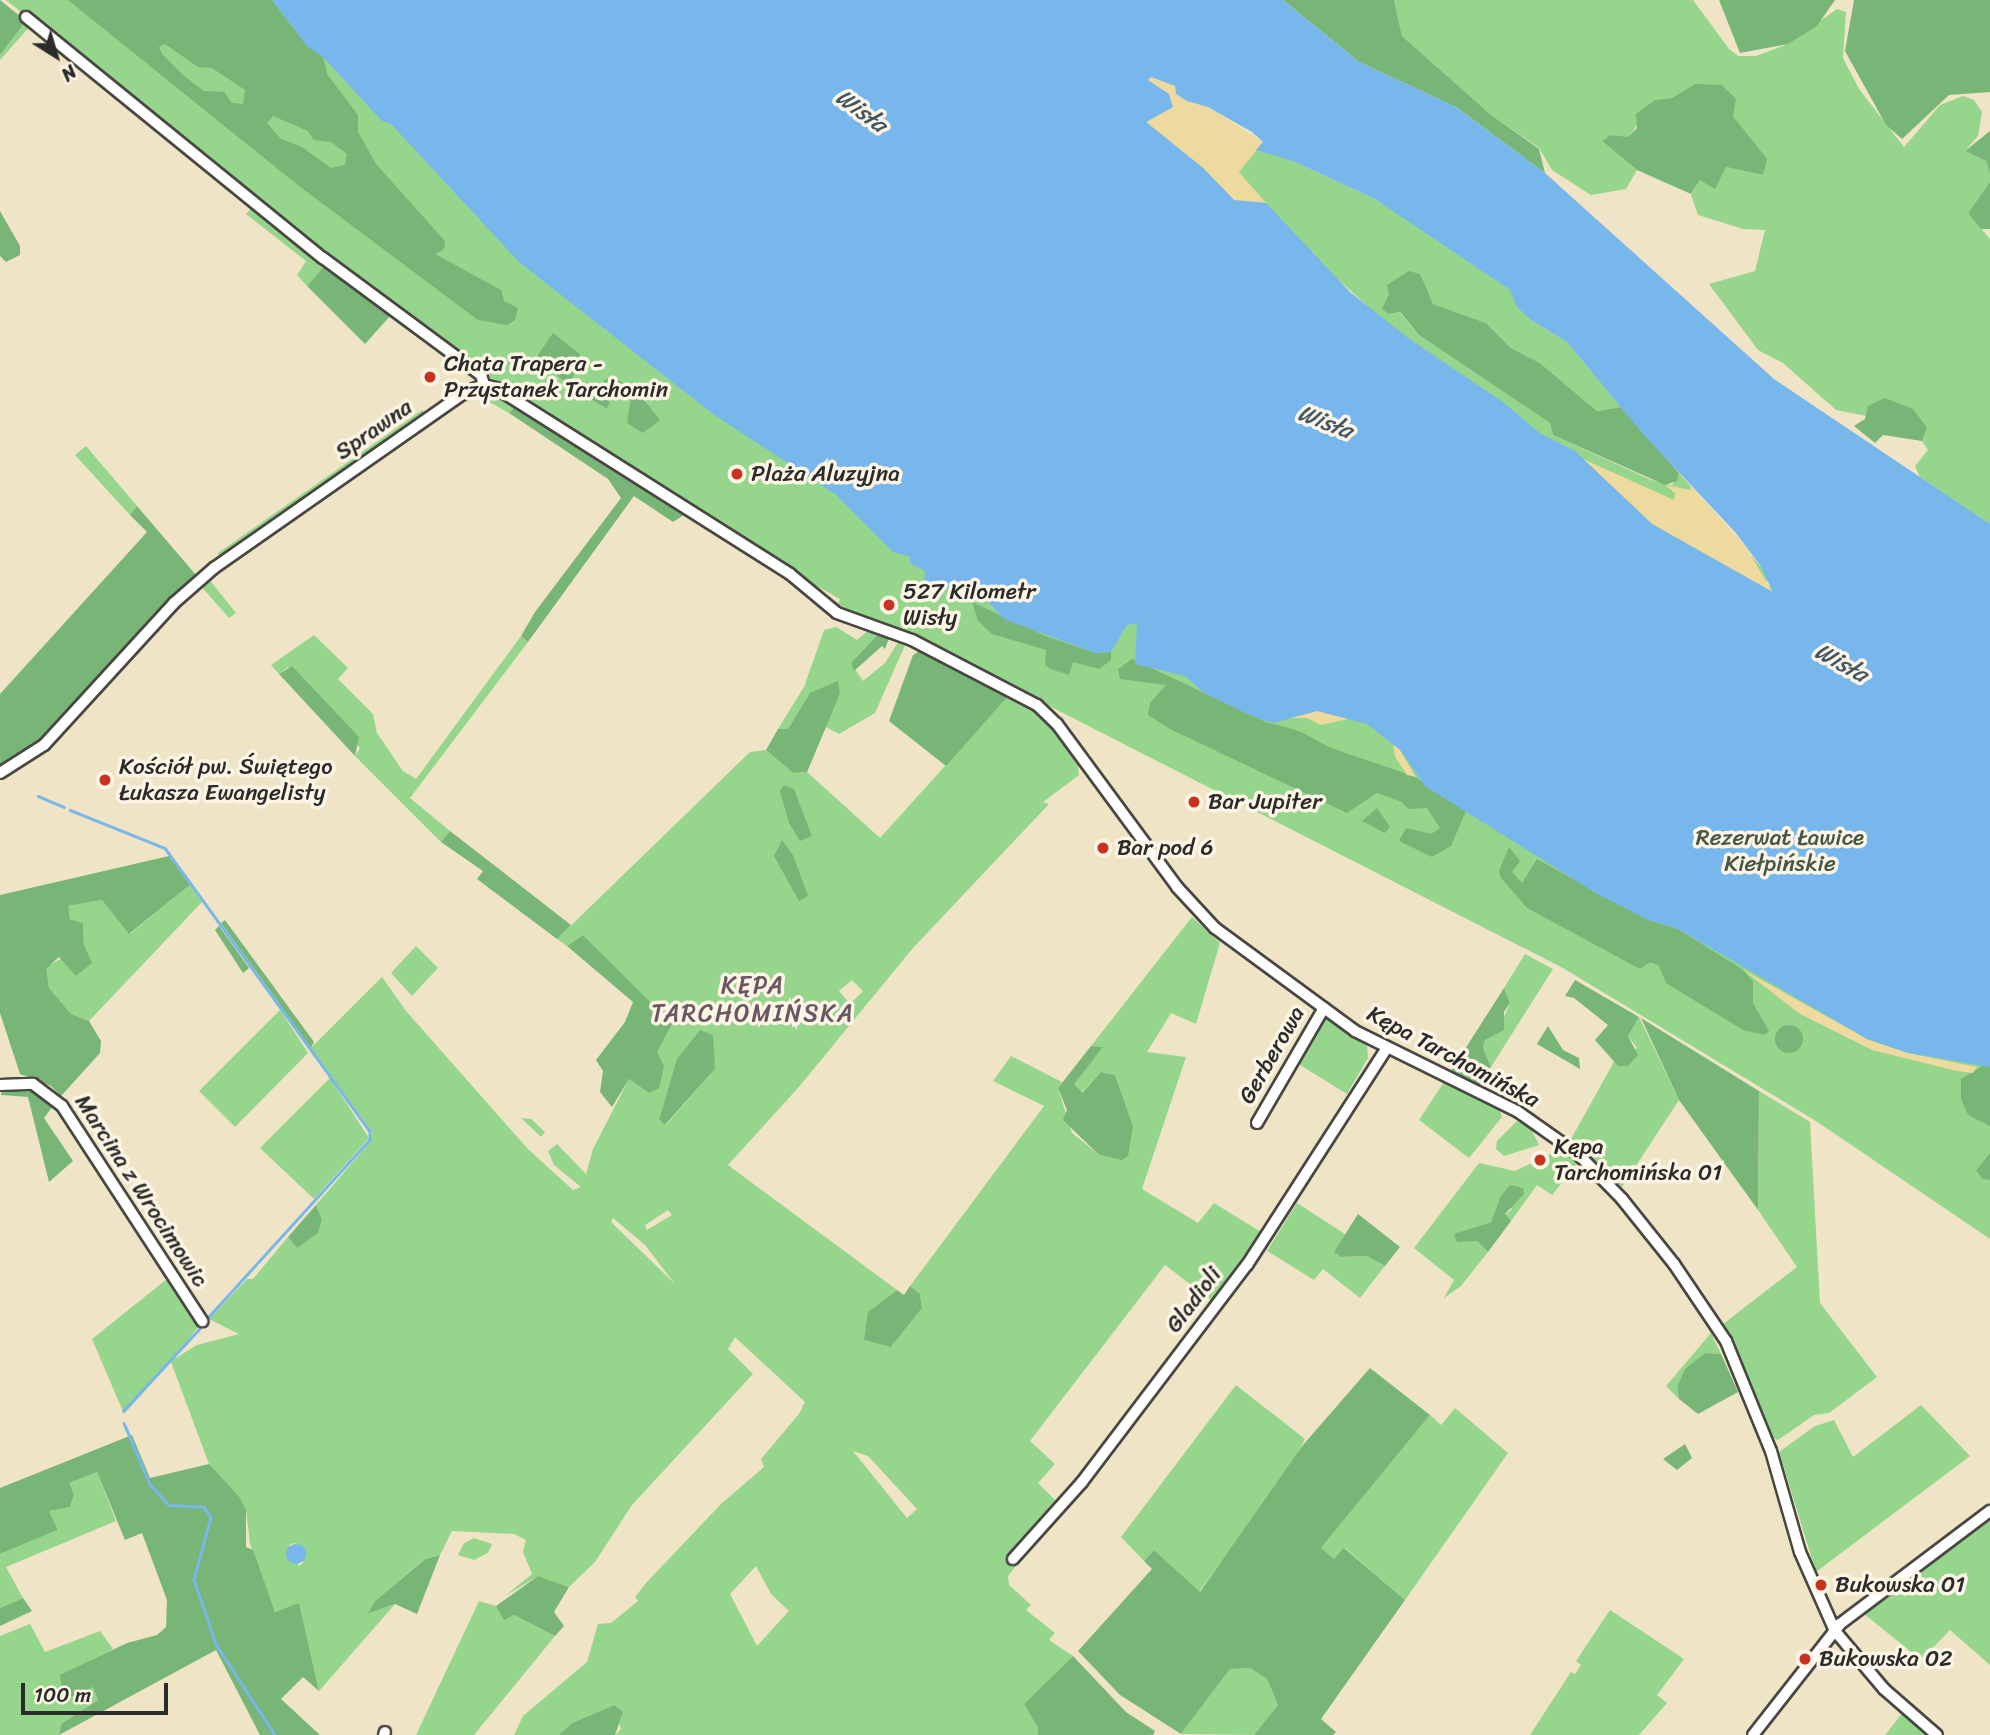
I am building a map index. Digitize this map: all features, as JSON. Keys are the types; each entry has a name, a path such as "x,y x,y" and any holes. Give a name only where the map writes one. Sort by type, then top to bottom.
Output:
{"street":[{"path":"26,17 331,265 481,375 484,385"},
{"name":"Kępa Tarchomińska","path":"484,385 506,394 815,592 837,613 912,640 1044,710 1177,887 1215,928 1385,1049 1517,1111 1560,1139 1622,1199 1674,1264 1726,1341 1771,1451 1800,1552 1835,1630 1884,1689 1937,1735"},
{"name":"Sprawna","path":"0,773 53,736 174,603 214,568 464,393 484,385"},
{"name":"Gerberowa","path":"1257,1123 1324,1008"},
{"name":"Gladioli","path":"1013,1559 1082,1482 1247,1265 1385,1049"},
{"name":"Marcina z Wrocimowic","path":"0,1085 33,1084 62,1106 202,1321"},
{"path":"1753,1735 1835,1630 1854,1610 1990,1511"}],"green space":[{"path":"0,0 26,21 0,55"},
{"name":"Rezerwat Ławice Kiełpińskie","path":"6,0 646,0 881,213 1990,679 1990,1239 1816,1121 1563,968 906,633 849,610 838,604 840,599 723,533 445,349"},
{"path":"68,0 272,0 307,46 323,56 327,74 358,115 358,132 376,164 445,241 444,249 435,254 501,290 504,301 518,308 515,320 507,325 478,320 299,186","holes":["165,44 198,67 212,68 245,90 243,104 232,103 224,92 204,91 184,76 162,54 159,47","273,116 308,131 314,140 331,142 347,154 345,165 331,168 302,147 281,139 267,123"]},
{"path":"1283,0 1394,0 1402,36 1490,114 1539,149 1545,173 1456,107 1359,62"},
{"path":"1394,0 1693,0 1729,49 1738,56 1756,56 1788,44 1837,9 1846,12 1843,58 1859,89 1904,147 1940,105 1963,96 1974,100 1982,112 1978,136 1965,151 1986,161 1990,174 1990,182 1968,213 1990,239 1990,524 1920,477 1915,466 1928,450 1922,441 1927,428 1836,410 1783,363 1758,350 1709,284 1755,271 1765,230 1743,229 1698,215 1691,195 1700,180 1726,167 1763,175 1766,159 1733,116 1695,84 1672,98 1655,100 1628,138 1610,135 1602,141 1637,170 1626,189 1591,195 1552,170 1539,148 1490,114 1402,36"},
{"path":"1719,0 1835,0 1817,26 1788,44 1740,53"},
{"path":"1854,0 1990,0 1990,92 1949,95 1902,139 1886,125 1845,51"},
{"path":"26,21 31,25 0,60 0,55"},
{"path":"1054,66 1257,150 1295,162 1375,199 1510,290 1531,320 1567,342 1621,407 1597,411 1540,363 1511,348 1486,323 1433,304 1423,284 1389,294 1389,314 1399,312 1419,335 1550,423 1553,435 1651,480 1690,490 1672,485 1679,473 1776,584 1698,561 1459,389 1320,263"},
{"path":"1695,84 1722,85 1736,99 1733,116 1767,159 1763,175 1726,167 1715,189 1700,180 1691,194 1637,170 1602,141 1610,135 1628,137 1637,128 1636,114 1655,100 1672,98"},
{"path":"1990,131 1990,174 1986,161 1965,151"},
{"path":"1990,182 1990,229 1981,229 1968,213"},
{"path":"252,207 325,265 307,286 297,275 306,261 246,214"},
{"path":"0,211 20,246 20,255 6,262 0,256"},
{"path":"325,265 391,315 365,344 307,286"},
{"path":"1409,271 1420,274 1433,304 1486,323 1511,348 1540,363 1597,411 1621,407 1679,473 1677,481 1665,485 1553,435 1550,423 1419,335 1400,312 1389,314 1382,309 1389,294 1387,285"},
{"path":"553,333 580,354 570,386 536,358"},
{"path":"611,376 632,388 613,392 607,409 584,395"},
{"path":"486,392 494,392 516,405 509,413 482,398 459,403"},
{"path":"640,395 660,420 643,433 627,423 631,397"},
{"path":"1885,398 1913,409 1927,428 1922,441 1883,435 1875,443 1854,426 1865,419 1868,406"},
{"path":"516,405 684,515 673,522 634,496 528,642 521,636 535,612 621,498 608,479 509,413"},
{"path":"422,410 426,414 219,559 218,553"},
{"path":"86,446 137,506 130,515 75,455"},
{"path":"137,506 196,575 60,723 34,747 0,766 0,694 147,532 130,515"},
{"path":"208,578 236,613 229,618 200,585"},
{"path":"972,602 1048,637 1095,653 1111,652 1111,660 1099,669 1073,662 1069,675 1050,669 1045,664 1046,650 992,634 978,621"},
{"path":"836,627 857,640 869,630 879,633 851,663 863,681 885,663 899,641 906,643 875,713 839,734 826,727 840,694 810,693 788,729 778,729 804,687 824,630"},
{"path":"879,633 889,638 885,649 882,646 854,671 851,663"},
{"path":"314,635 348,668 338,679 373,714 377,733 403,771 416,779 521,636 528,642 410,798 450,831 441,842 355,756 360,748 288,667 279,674 271,665"},
{"path":"923,649 1009,695 946,766 889,721 913,655"},
{"path":"1132,659 1266,722 1299,731 1331,748 1416,777 1466,811 1451,846 1432,857 1399,841 1406,828 1431,834 1440,828 1427,808 1408,809 1402,802 1377,793 1347,813 1170,729 1148,715 1150,703 1166,685 1120,679 1118,669"},
{"path":"292,666 359,737 355,756 279,674"},
{"path":"838,681 840,694 807,772 793,773 766,750 778,729 788,729 810,693"},
{"path":"1009,695 1045,717 1077,759 1079,775 1043,802 1049,804 913,948 798,1088 728,1165 897,1290 868,1312 891,1347 922,1308 920,1294 910,1286 1044,1106 993,1081 1011,1056 1062,1082 1058,1088 1072,1133 1098,1154 1133,1126 1115,1075 1101,1072 1081,1093 1073,1084 1102,1047 1091,1046 1192,917 1220,943 1196,1024 1171,1013 1147,1052 1186,1057 1142,1189 1198,1223 1214,1203 1261,1232 1211,1300 1165,1265 1030,1441 1055,1464 1038,1483 1055,1500 1009,1553 1016,1566 1008,1576 1009,1585 1031,1605 1026,1610 1055,1633 1049,1640 1073,1656 1024,1704 1038,1728 1038,1735 615,1735 621,1729 614,1705 572,1723 561,1735 514,1735 523,1716 587,1662 598,1624 611,1623 638,1601 635,1597 646,1583 721,1504 764,1467 761,1459 799,1414 805,1402 735,1337 728,1349 753,1374 632,1505 595,1562 569,1587 538,1576 505,1596 532,1574 523,1552 526,1540 514,1534 452,1531 440,1555 424,1559 375,1601 369,1614 395,1604 319,1691 299,1604 275,1612 250,1544 246,1510 209,1464 171,1362 124,1414 92,1339 167,1279 199,1326 171,1361 197,1345 239,1334 209,1319 247,1279 253,1279 288,1237 297,1248 322,1219 316,1205 371,1141 372,1132 311,1048 382,977 406,1011 528,1149 573,1190 581,1187 554,1165 548,1151 557,1144 586,1174 593,1149 629,1079 649,1093 656,1052 671,1024 583,935 567,946 557,939 750,752 766,750 793,773 807,772 880,838","holes":["784,785 794,790 812,836","852,980 863,991 850,1004 839,991","715,1069 666,1125 659,1121 669,1094","668,1210 672,1215 647,1230 645,1225","613,1218 645,1245 675,1284 611,1222","853,1451 868,1456 917,1509 907,1518","295,1543 302,1547 303,1563 299,1566 289,1545","756,1566 771,1594 789,1611 757,1646 730,1594"]},
{"path":"784,785 794,789 812,836 800,841 789,823 780,791"},
{"path":"1377,808 1390,827 1385,833 1362,821"},
{"path":"450,831 571,925 557,939 477,879 483,871 441,842"},
{"path":"782,840 793,855 808,896 799,901 774,856"},
{"path":"1509,847 1520,861 1512,872 1522,883 1537,859 1646,919 1678,929 1742,969 1753,981 1753,1003 1769,1031 1765,1035 1743,1030 1666,983 1659,966 1650,962 1640,969 1527,908 1501,878 1499,871"},
{"path":"169,856 190,885 129,934 102,900 68,906 70,919 83,923 84,945 92,963 76,976 59,957 46,969 49,988 71,1014 89,1021 101,1041 100,1053 61,1096 51,1086 20,1074 0,1013 0,895"},
{"path":"190,885 202,902 89,1021 71,1014 49,988 45,968 84,945 83,923 66,914 68,906 102,900 130,934"},
{"path":"225,920 314,1042 311,1048 221,923"},
{"path":"219,926 249,968 243,973 215,930"},
{"path":"583,935 672,1024 657,1052 664,1066 659,1088 649,1093 629,1079 612,1107 600,1092 603,1071 596,1060 625,1022 633,1002 567,946"},
{"path":"416,946 438,968 412,996 391,973"},
{"path":"1525,954 1553,969 1491,1067 1483,1048 1485,1040 1502,1022 1510,1003 1504,988"},
{"path":"1575,980 1639,1017 1628,1036 1638,1055 1628,1066 1618,1066 1595,1040 1608,1025 1574,998 1565,996"},
{"path":"1504,988 1510,1003 1504,1012 1504,1030 1485,1040 1483,1048 1491,1067 1479,1085 1451,1071"},
{"path":"280,1010 308,1053 235,1127 199,1091"},
{"path":"1322,1016 1367,1045 1368,1058 1347,1094 1295,1062"},
{"path":"1639,1017 1679,1100 1622,1187 1571,1139 1615,1060 1618,1066 1637,1048 1628,1036"},
{"path":"1641,1018 1759,1091 1758,1210 1679,1100"},
{"path":"1789,1025 1799,1029 1803,1039 1799,1049 1789,1053 1779,1049 1775,1039 1779,1029"},
{"path":"1548,1026 1563,1050 1579,1058 1580,1069 1537,1044"},
{"path":"700,1030 713,1035 715,1069 665,1125 659,1120 677,1059"},
{"path":"1091,1046 1103,1047 1074,1084 1082,1093 1101,1072 1115,1075 1133,1126 1128,1156 1122,1160 1098,1154 1063,1120 1067,1110 1058,1088"},
{"path":"1984,1065 1990,1067 1990,1126 1968,1115 1961,1099 1961,1079"},
{"path":"330,1078 369,1138 314,1199 260,1148"},
{"path":"1444,1082 1499,1108 1502,1117 1469,1158 1419,1120"},
{"path":"2,1087 33,1091 53,1106 44,1118 73,1161 49,1182 28,1097 1,1095"},
{"path":"1759,1091 1810,1122 1820,1303 1877,1377 1829,1413 1814,1415 1778,1440 1773,1438 1723,1324 1797,1267 1758,1210"},
{"path":"521,1118 531,1119 545,1132 541,1137"},
{"path":"1517,1121 1528,1123 1539,1145 1504,1156 1496,1149 1497,1141"},
{"path":"1561,1149 1579,1161 1552,1195 1537,1185 1511,1221 1505,1215 1512,1209 1500,1197 1491,1222 1455,1234 1477,1241 1488,1252 1461,1286 1444,1298 1454,1280 1414,1248 1479,1163 1515,1171"},
{"path":"1990,1153 1990,1180 1983,1179 1976,1171"},
{"path":"1510,1185 1523,1188 1524,1194 1505,1214 1511,1221 1488,1252 1477,1241 1457,1242 1454,1234 1491,1222 1500,1197"},
{"path":"1297,1203 1345,1234 1335,1252 1342,1257 1367,1256 1385,1266 1360,1298 1323,1269 1314,1280 1267,1251"},
{"path":"316,1205 322,1219 318,1233 297,1248 288,1237"},
{"path":"1358,1214 1400,1247 1385,1266 1367,1256 1341,1257 1334,1252"},
{"path":"910,1286 920,1294 922,1308 891,1347 864,1340 868,1312 897,1290 904,1295"},
{"path":"1711,1333 1721,1354 1705,1353 1677,1387 1679,1399 1666,1386"},
{"path":"1705,1353 1721,1354 1738,1392 1698,1414 1679,1399 1677,1387 1685,1369"},
{"path":"1370,1368 1430,1415 1321,1548 1334,1559 1344,1548 1405,1600 1321,1719 1336,1732 1333,1735 1254,1735 1278,1705 1267,1679 1250,1668 1230,1669 1181,1734 1120,1695 1078,1651 1152,1569 1144,1561 1154,1550 1200,1592 1303,1445"},
{"path":"1236,1385 1305,1439 1290,1469 1199,1592 1154,1550 1144,1561 1121,1537"},
{"path":"1921,1405 1970,1456 1816,1572 1779,1452 1815,1426 1834,1420 1853,1457"},
{"path":"1455,1408 1508,1453 1405,1600 1345,1548 1335,1560 1321,1548 1430,1415 1441,1425"},
{"path":"132,1435 150,1478 209,1464 240,1498 246,1510 246,1547 253,1550 275,1612 299,1603 319,1691 303,1677 281,1699 320,1735 260,1735 216,1650 59,1735 61,1724 98,1700 93,1687 73,1696 63,1694 60,1675 127,1643 157,1635 166,1627 167,1600 142,1533 125,1540 97,1472 69,1483 74,1495 70,1507 49,1511 58,1530 0,1554 0,1488"},
{"path":"1685,1444 1692,1458 1677,1470 1663,1459"},
{"path":"97,1472 116,1521 6,1567 23,1598 0,1608 0,1554 58,1530 49,1511 70,1507 74,1495 68,1483"},
{"path":"1990,1518 1990,1665 1950,1630 1921,1660 1863,1613"},
{"path":"474,1538 492,1544 488,1553 474,1560 458,1555 464,1543"},
{"path":"440,1555 417,1614 395,1604 368,1614 375,1601 425,1559"},
{"path":"538,1576 569,1587 554,1612 564,1626 555,1636 514,1615 504,1620 496,1606"},
{"path":"23,1598 32,1611 0,1626 0,1608"},
{"path":"479,1601 496,1606 504,1619 514,1615 555,1636 474,1735 416,1735"},
{"path":"1610,1610 1684,1659 1657,1695 1667,1703 1639,1735 1530,1735 1571,1672 1575,1674 1581,1665 1576,1661"},
{"path":"30,1624 45,1652 100,1631 113,1649 85,1664 98,1700 61,1724 59,1735 0,1735 0,1636"},
{"path":"1073,1656 1126,1712 1155,1731 1153,1735 1038,1735 1038,1728 1024,1704"},
{"path":"1250,1668 1267,1679 1278,1705 1254,1735 1181,1734 1230,1669"},
{"path":"614,1705 623,1712 615,1735 559,1735 572,1723"},
{"path":"1903,1712 1930,1735 1885,1735"}],"sand":[{"path":"1151,77 1175,86 1187,101 1208,107 1263,142 1239,172 1266,203 1235,201 1203,168 1146,122 1172,107 1169,94 1148,80"},
{"path":"1583,459 1674,500 1675,493 1665,485 1690,490 1691,486 1746,547 1773,593 1652,524"},
{"path":"1317,711 1352,718 1321,725 1307,718 1285,718"},
{"path":"1393,743 1416,777 1407,775 1395,757"},
{"path":"1742,969 1867,1039 1908,1053 1977,1067 1973,1073 1957,1071 1872,1050 1800,1014"}],"water":[{"name":"Wisła","path":"272,0 1283,0 1359,62 1456,107 1545,173 1774,379 1990,524 1990,1067 1908,1053 1867,1039 1678,929 1646,919 1594,892 1425,786 1400,750 1367,724 1317,711 1273,723 1252,716 1204,693 1185,676 1135,664 1137,623 1127,625 1111,652 1095,653 1004,619 972,584 958,592 938,586 933,589 924,581 925,571 910,563 910,557 893,552 835,494 713,414 519,262 391,124 382,121 323,57 307,46","holes":["1151,77 1175,86 1176,94 1187,101 1208,107 1252,132 1263,142 1256,150 1295,162 1375,199 1510,290 1517,307 1531,320 1567,342 1643,434 1735,532 1760,565 1773,592 1652,524 1575,451 1541,434 1503,402 1408,338 1350,292 1266,203 1234,200 1203,168 1146,122 1173,107 1169,94 1148,80"]},
{"path":"296,1544 303,1547 306,1554 303,1561 296,1564 289,1561 286,1554 289,1547"}],"waterway":[{"path":"38,796 64,807"},
{"path":"70,810 165,848 370,1131 370,1140 207,1319"},
{"path":"123,1411 200,1328"},
{"path":"124,1423 150,1484 169,1505 204,1507 211,1517 194,1580 216,1644 275,1735"}],"place":[{"name":"Chata Trapera - Przystanek Tarchomin","path":"430,377"},
{"name":"Plaża Aluzyjna","path":"737,474"},
{"name":"527 Kilometr Wisły","path":"889,605"},
{"name":"Kościół pw. Świętego Łukasza Ewangelisty","path":"105,780"},
{"name":"Bar Jupiter","path":"1194,802"},
{"name":"Bar pod 6","path":"1103,848"},
{"name":"Kępa Tarchomińska 01","path":"1540,1160"},
{"name":"Bukowska 01","path":"1821,1585"},
{"name":"Bukowska 02","path":"1805,1659"}],"district":[{"name":"KĘPA TARCHOMIŃSKA","path":"753,1000"}]}
